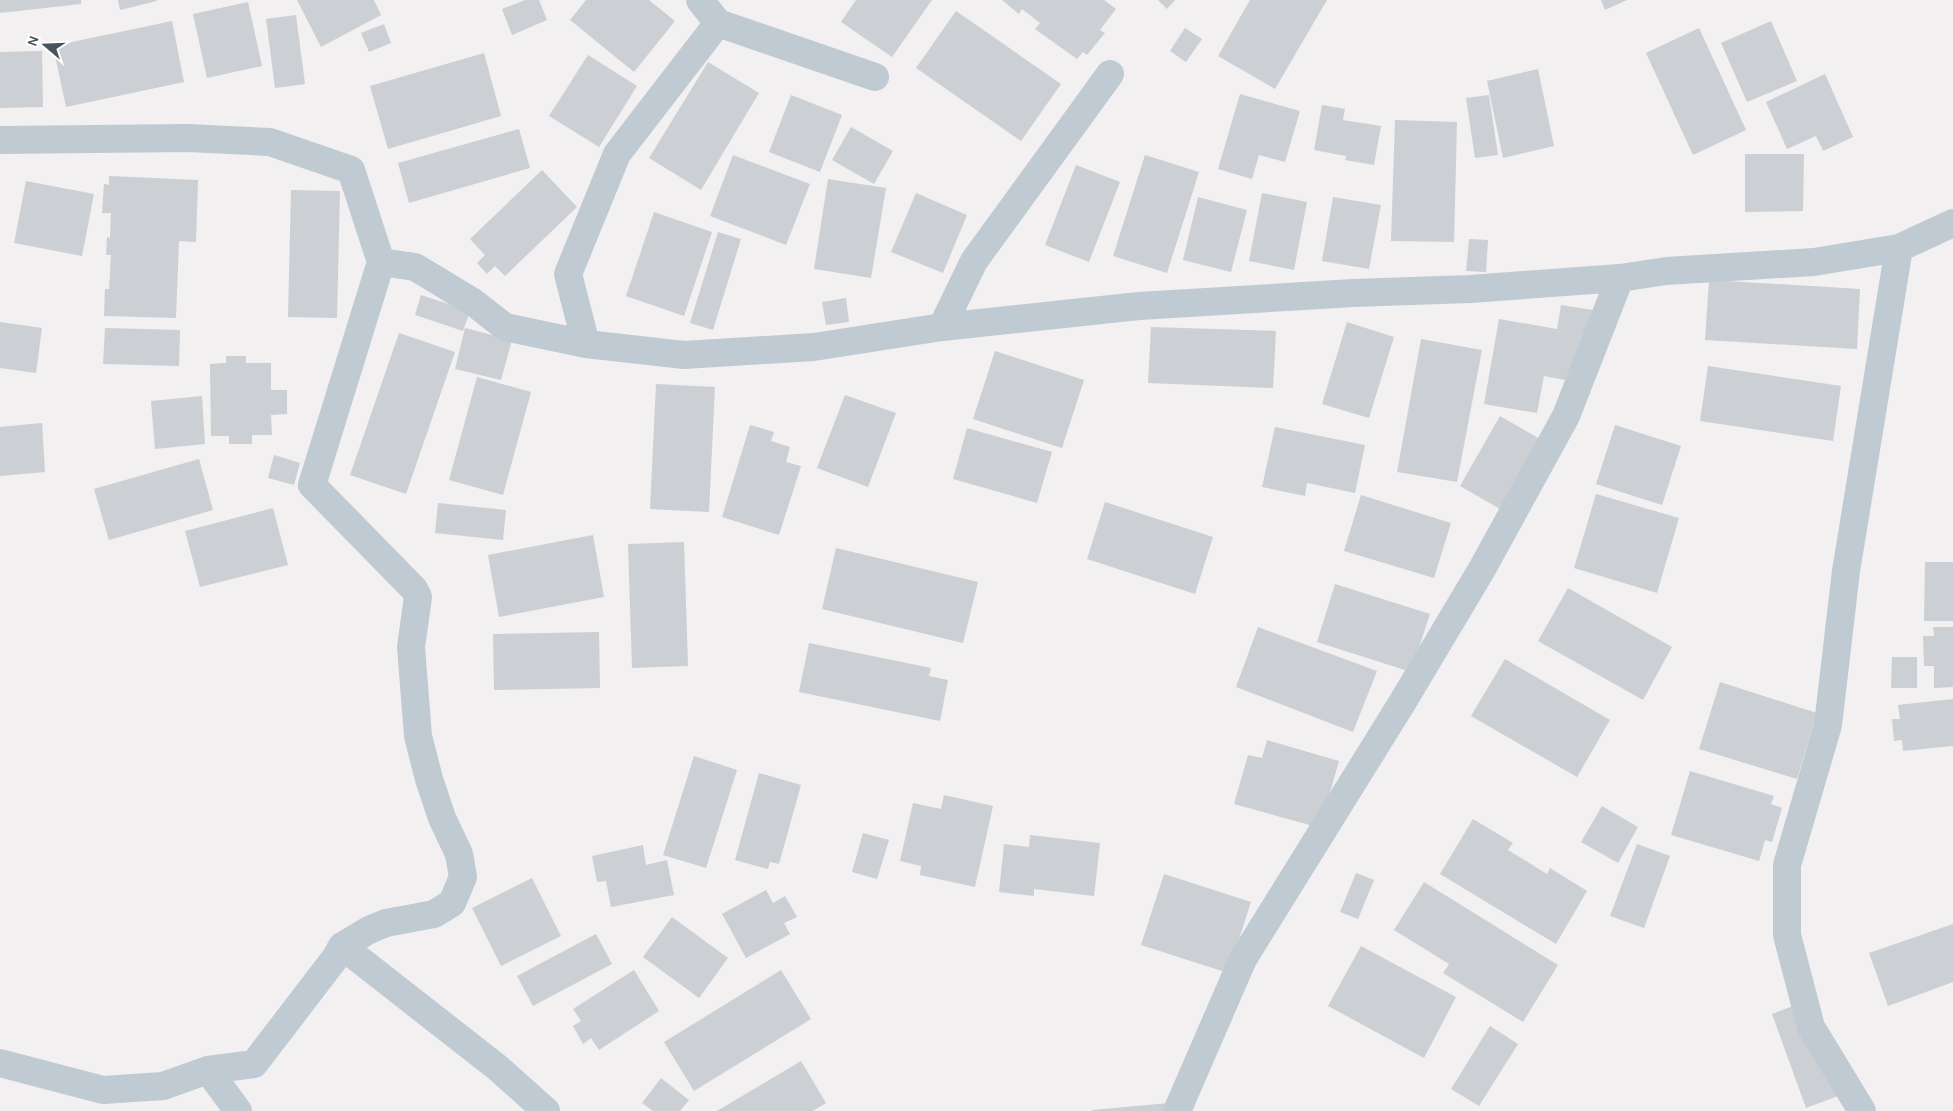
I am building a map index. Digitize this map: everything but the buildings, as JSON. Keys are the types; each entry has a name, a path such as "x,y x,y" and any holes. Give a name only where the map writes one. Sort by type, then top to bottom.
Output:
{"street":[{"path":"700,0 718,23 875,77"},
{"path":"586,344 568,274 617,154 718,23"},
{"path":"942,327 974,261 1110,74"},
{"path":"0,140 188,138 270,142 352,170 381,262 312,485 414,589 418,597 412,647 418,736 429,779 442,818 459,854 464,878 452,903 434,914 386,923 368,930 342,946 336,957 254,1064 208,1070 163,1086 103,1090 0,1063"},
{"path":"381,262 416,267 473,302 505,327 586,344 684,355 814,347 942,327 1139,306 1353,293 1470,289 1620,278 1666,270 1814,262 1899,248 1953,223"},
{"path":"1862,1111 1811,1027 1787,935 1786,865 1828,725 1846,571 1899,248"},
{"path":"1177,1111 1243,960 1482,569 1566,416 1620,278"},
{"path":"342,946 498,1068 546,1111"},
{"path":"208,1070 238,1111"}]}
